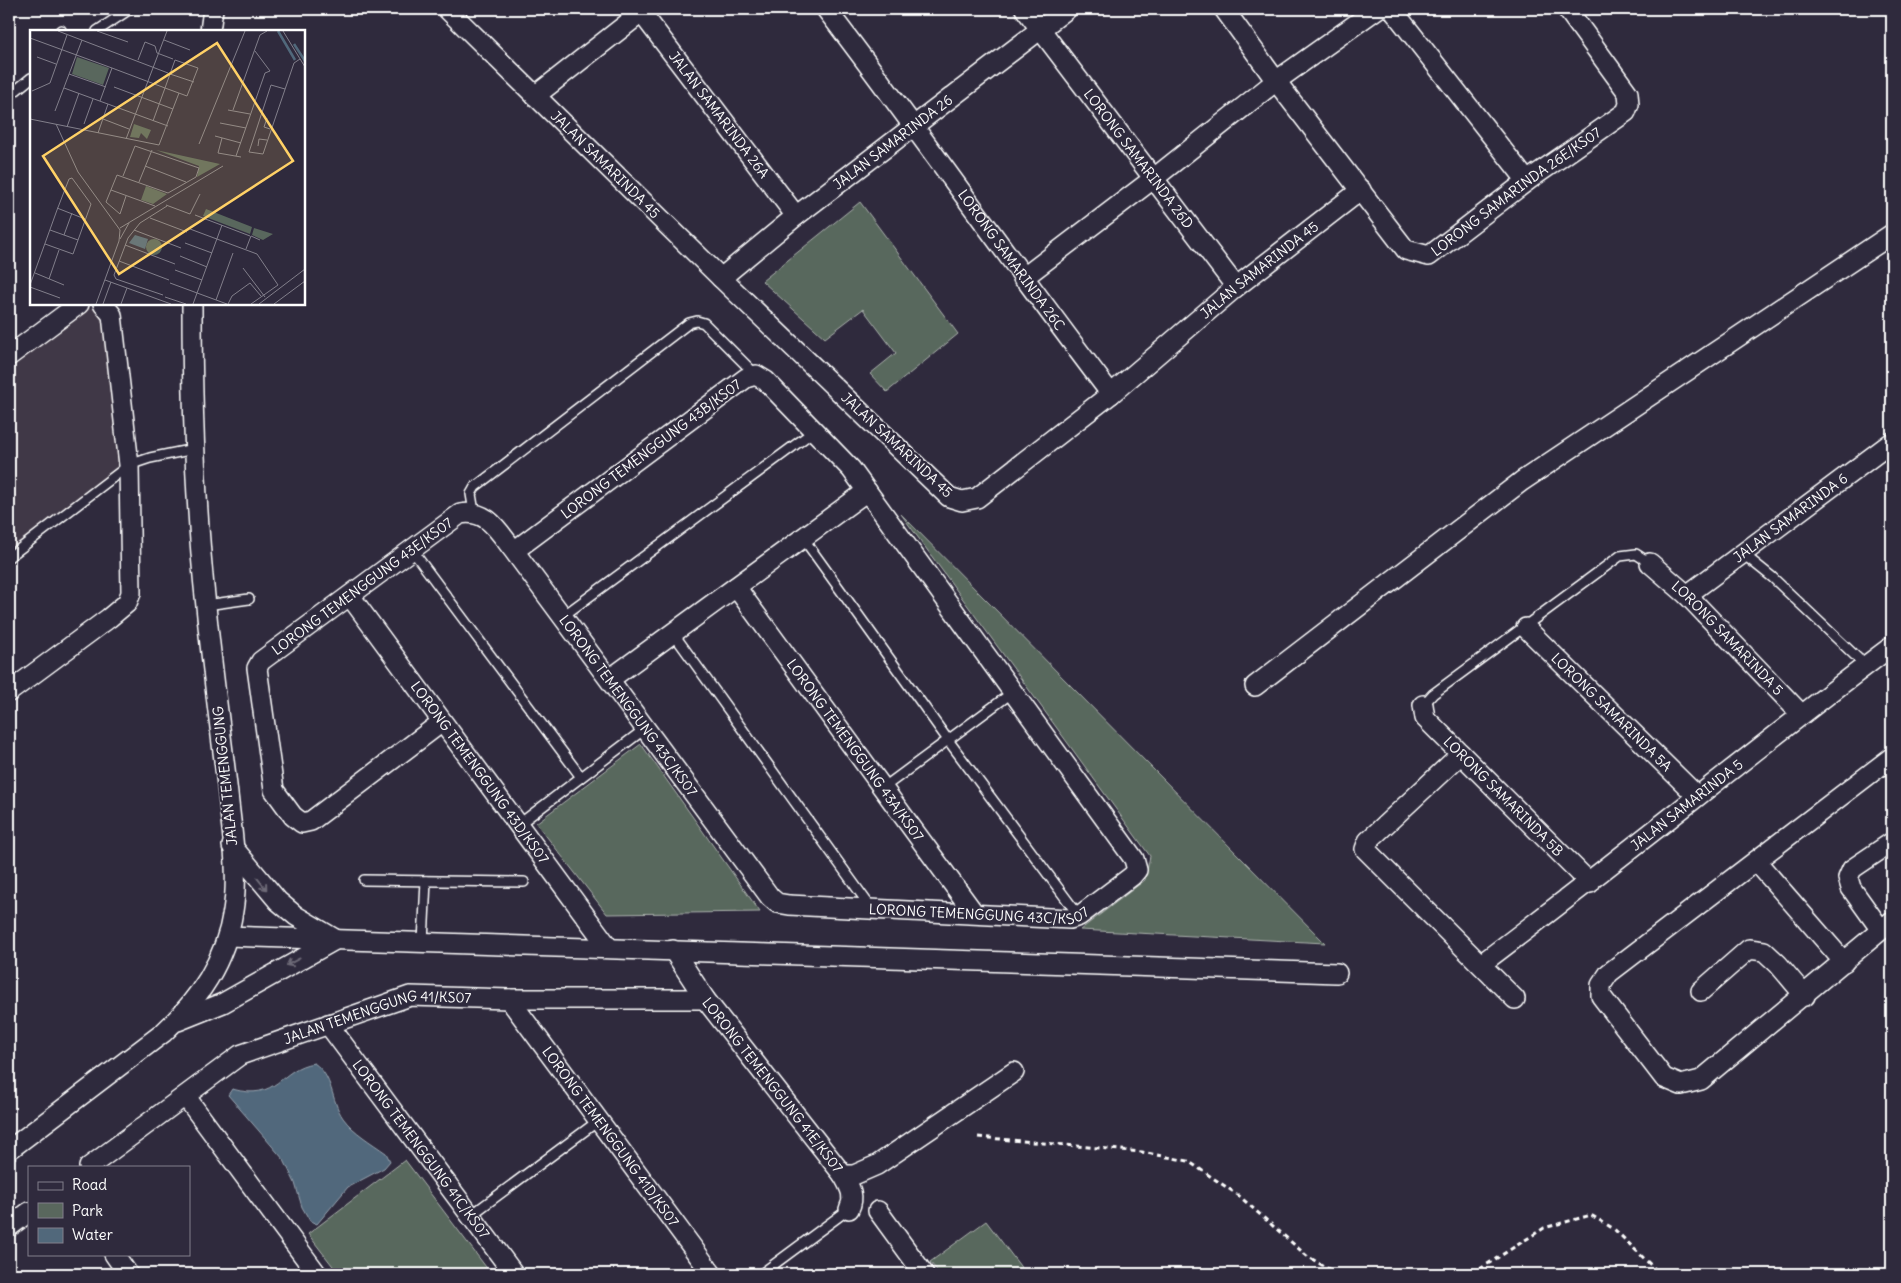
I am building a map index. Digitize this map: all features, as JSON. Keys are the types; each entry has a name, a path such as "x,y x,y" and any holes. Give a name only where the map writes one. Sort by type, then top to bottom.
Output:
{"street":[{"path":"210,30 213,9"},
{"name":"JALAN SAMARINDA 45","path":"447,9 721,278 949,497 962,501 977,498 1111,394 1236,287 1361,190"},
{"name":"LORONG SAMARINDA 26C","path":"826,9 915,125 1023,278 1111,394"},
{"name":"LORONG SAMARINDA 26D","path":"1025,9 1236,287"},
{"name":"JALAN SAMARINDA 26","path":"721,278 796,216 1067,9"},
{"name":"LORONG SAMARINDA 26E/KS07","path":"1224,9 1276,81 1406,250 1429,256 1527,181 1626,112 1629,104 1628,93 1567,9"},
{"path":"1023,278 1153,179 1276,81 1376,9"},
{"path":"1392,9 1527,181"},
{"path":"535,96 644,10"},
{"name":"JALAN SAMARINDA 26A","path":"644,10 796,216"},
{"path":"1255,686 1522,481 1892,234"},
{"path":"9,356 78,305"},
{"path":"10,689 127,603 131,593 129,465 112,314 104,305"},
{"name":"JALAN TEMENGGUNG","path":"9,1150 175,1022 201,992 213,974 228,936 234,910 235,882 232,846 206,605 194,449 192,305"},
{"name":"LORONG TEMENGGUNG 43B/KS07","path":"514,551 746,378 756,375 766,381 851,469 867,491"},
{"name":"JALAN SAMARINDA 6","path":"1687,595 1892,442"},
{"path":"610,679 867,491"},
{"name":"LORONG TEMENGGUNG 43C/KS07","path":"514,551 770,897 777,903 789,906 974,913 1070,919 1079,916 1132,876 1137,870 1136,864 867,491"},
{"path":"474,512 489,520 514,551"},
{"name":"LORONG TEMENGGUNG 43E/KS07","path":"442,722 311,821 302,823 293,816 274,790 257,668 261,661 460,514 474,512"},
{"name":"LORONG SAMARINDA 5","path":"1650,563 1687,595 1801,714"},
{"name":"LORONG TEMENGGUNG 43A/KS07","path":"736,587 974,913"},
{"name":"LORONG TEMENGGUNG 43D/KS07","path":"350,596 609,948"},
{"name":"LORONG SAMARINDA 5A","path":"1526,628 1696,796"},
{"name":"JALAN SAMARINDA 5","path":"1481,964 1590,883 1696,796 1892,646"},
{"name":"LORONG SAMARINDA 5B","path":"1423,706 1425,718 1590,883"},
{"path":"1461,754 1368,841 1365,849 1515,999"},
{"path":"1892,757 1609,973 1600,985 1601,996 1664,1078 1681,1085 1701,1080 1887,926 1851,888 1848,878 1852,869 1892,842"},
{"path":"232,846 278,901 296,916 336,939"},
{"path":"1756,861 1844,962"},
{"path":"228,936 1337,973"},
{"path":"175,1022 223,1003 336,939"},
{"path":"1700,991 1748,949 1764,951 1778,964 1804,996"},
{"name":"LORONG TEMENGGUNG 41E/KS07","path":"673,950 705,999 843,1175 854,1175 877,1165 1014,1072"},
{"name":"JALAN TEMENGGUNG 41/KS07","path":"91,1166 240,1055 410,996 509,1000 705,999"},
{"name":"LORONG TEMENGGUNG 41D/KS07","path":"509,1000 712,1274"},
{"name":"LORONG TEMENGGUNG 41C/KS07","path":"328,1024 511,1273"},
{"path":"186,1097 317,1274"},
{"path":"843,1175 851,1190 853,1202 849,1209"},
{"path":"878,1211 924,1274"},
{"path":"9,1227 28,1213"},
{"path":"115,1256 128,1274"}],"lane":[{"path":"99,30 130,9"},
{"path":"9,96 30,79"},
{"path":"474,512 471,494 475,487 689,323 697,321 704,323 756,375"},
{"path":"563,616 814,431"},
{"path":"9,557 129,465 150,458 194,449"},
{"path":"803,538 948,740 1079,916"},
{"path":"412,550 581,777"},
{"path":"1742,553 1772,577 1866,666"},
{"path":"1423,706 1433,694 1526,628 1620,556 1636,554 1650,563"},
{"path":"206,605 249,599"},
{"path":"673,633 872,909"},
{"path":"883,788 1013,692"},
{"path":"518,825 646,728"},
{"path":"364,880 524,882"},
{"path":"423,942 426,881"},
{"path":"470,1216 598,1120"},
{"path":"761,1274 849,1209"}],"path":[{"path":"978,1136 1124,1150 1188,1161 1238,1195 1307,1256 1337,1274"},
{"path":"1472,1274 1544,1228 1591,1215 1614,1229 1660,1274"}],"shaded area":[{"path":"86,308 98,308 106,316 123,465 9,552 9,365"}],"green space":[{"path":"860,202 958,334 887,392 870,374 896,353 863,309 825,338 762,281"},
{"path":"901,514 1325,943 1080,930 1145,880 1150,856"},
{"path":"641,744 760,912 607,914 536,823"},
{"path":"405,1160 489,1271 485,1274 339,1274 308,1234"},
{"path":"986,1221 1026,1274 940,1274 930,1262"}],"water":[{"path":"314,1063 329,1082 343,1118 357,1133 386,1153 390,1161 384,1168 348,1187 317,1224 310,1221 302,1207 295,1183 284,1160 228,1095 232,1089 248,1092 269,1088 302,1066"}]}
